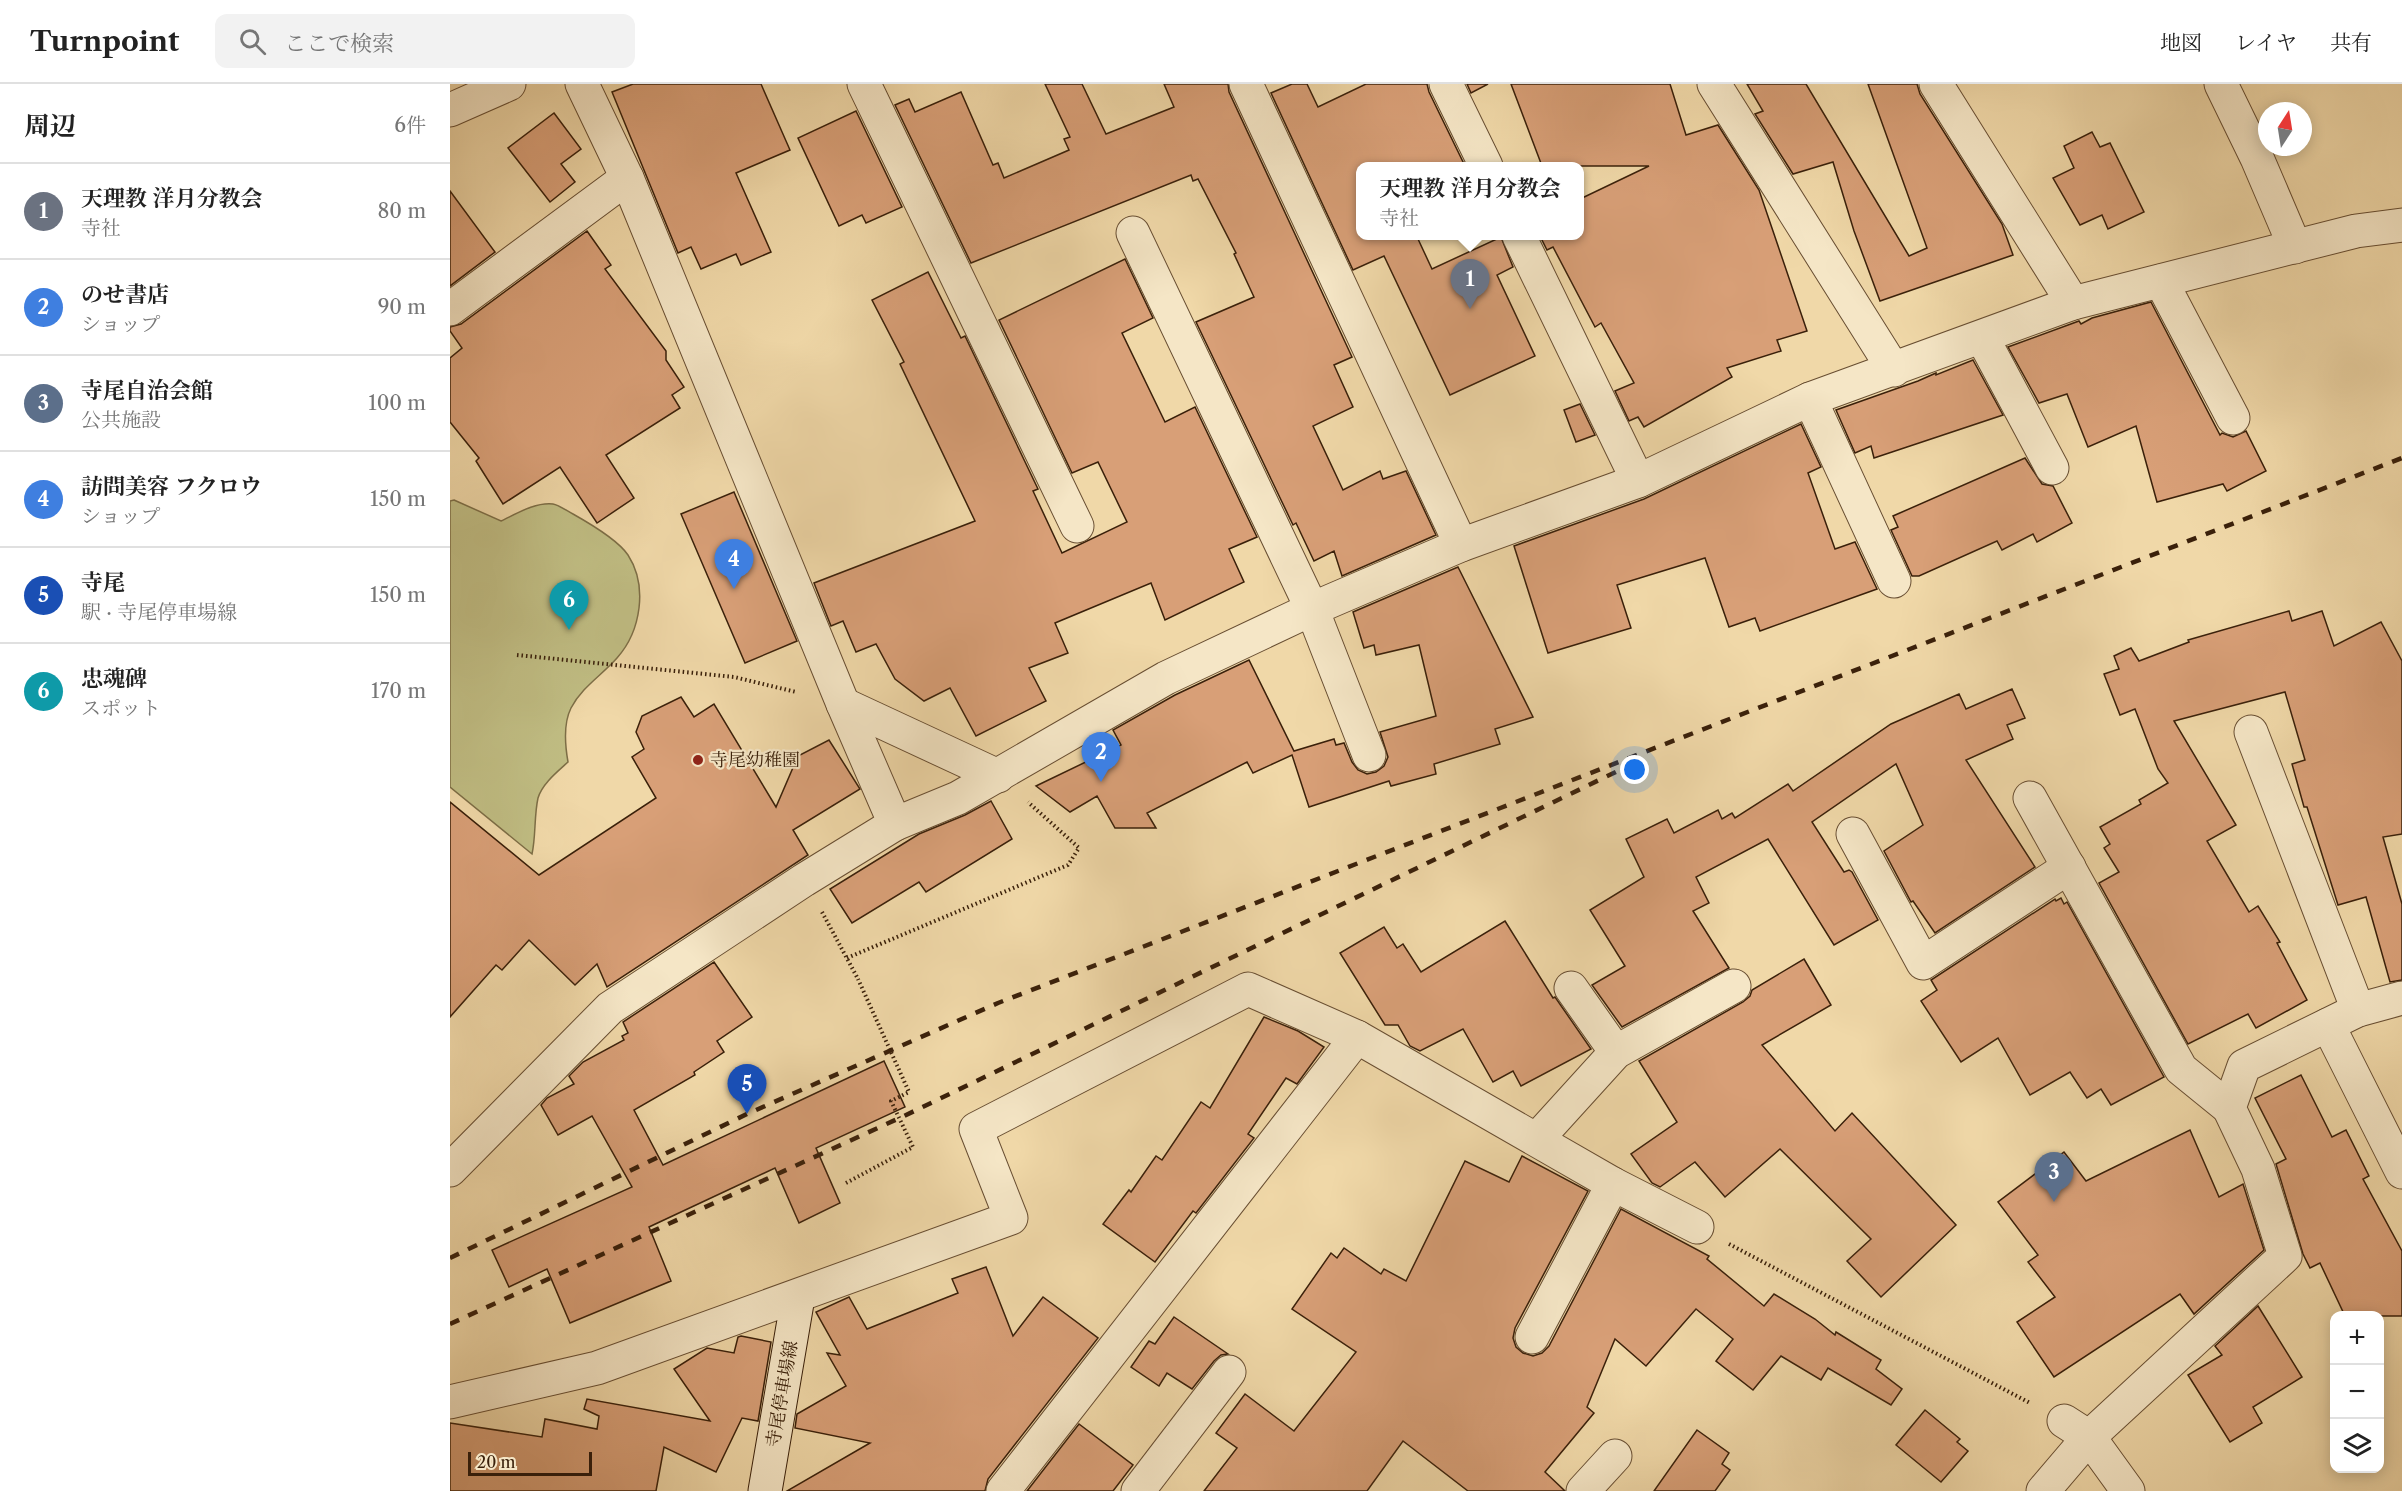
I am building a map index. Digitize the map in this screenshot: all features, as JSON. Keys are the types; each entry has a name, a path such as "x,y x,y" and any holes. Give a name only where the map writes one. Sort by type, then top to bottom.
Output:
{"street":[{"path":"450,110 509,84"},
{"path":"582,84 627,178 843,704 895,824"},
{"path":"864,84 1077,526"},
{"path":"1246,84 1461,545"},
{"path":"1446,84 1484,162"},
{"path":"1714,84 1894,370"},
{"path":"1936,84 2073,303"},
{"path":"2221,84 2257,158 2295,247"},
{"path":"450,309 627,178"},
{"path":"450,1170 610,1008 804,880 895,824 958,798 1166,678 1312,609 1461,545 1638,481 1810,399 2073,303 2356,231 2402,225"},
{"path":"1133,233 1312,609 1369,755"},
{"path":"1521,240 1638,481"},
{"path":"2161,281 2233,418"},
{"path":"1982,337 2052,468"},
{"path":"1810,399 1894,582"},
{"path":"843,704 998,776"},
{"path":"2251,732 2358,1010"},
{"path":"2030,798 2181,1069 2229,1108 2258,1168 2285,1256 2077,1429 2043,1491"},
{"path":"1853,834 1923,963 2069,867"},
{"path":"1537,1139 1616,1052 1734,986"},
{"path":"1571,988 1616,1052"},
{"path":"450,1402 597,1368 1011,1218 976,1129 1248,989 1357,1037 1613,1184 1697,1227"},
{"path":"2229,1108 2244,1066 2358,1010 2402,998"},
{"path":"2328,1025 2402,1172"},
{"path":"1003,1491 1357,1037"},
{"path":"1532,1337 1613,1184"},
{"name":"寺尾停車場線","path":"765,1491 798,1297"},
{"path":"1138,1491 1229,1372"},
{"path":"2077,1429 2128,1491"},
{"path":"1583,1491 1615,1456"}],"path":[{"path":"518,655 734,677 843,704"},
{"path":"847,958 1068,865 1079,848 998,776"},
{"path":"804,880 858,979 909,1092 891,1101 913,1147 846,1183"},
{"path":"1697,1227 2077,1429"}],"shaded area":[{"path":"454,500 501,521 533,507 546,504 558,506 595,527 623,549 634,567 638,580 639,608 632,635 617,658 586,687 568,714 565,735 568,762 550,778 538,798 532,854 450,787 450,501"}],"building":[{"path":"633,84 761,84 790,150 736,173 771,252 741,265 736,254 701,269 691,247 678,253 612,92"},
{"path":"1045,84 1082,84 1106,134 1174,107 1164,84 1228,84 1229,92 1352,357 1334,365 1353,407 1313,426 1343,490 1380,471 1383,479 1406,471 1436,535 1342,576 1334,551 1314,561 1296,523 1293,525 1196,322 1254,297 1234,254 1236,253 1198,179 1193,181 1191,175 971,263 895,105 909,99 915,112 961,92 993,165 998,163 1004,178 1069,150 1064,139 1070,137"},
{"path":"1292,84 1307,84 1318,107 1366,84 1427,84 1463,162 1356,162 1356,240 1418,240 1432,269 1495,240 1502,240 1513,267 1497,275 1535,356 1450,395 1384,256 1353,270 1271,93"},
{"path":"1467,84 1488,84 1471,93"},
{"path":"1511,84 1670,84 1686,135 1718,125 1759,190 1807,331 1777,340 1781,351 1727,368 1732,377 1644,427 1638,417 1629,421 1615,391 1634,383 1601,323 1595,327 1553,247 1547,250 1542,240 1584,240 1584,197 1649,166 1584,166 1584,162 1540,162"},
{"path":"1747,84 1806,84 1909,256 1927,248 1868,84 1917,84 1920,94 2002,224 2013,255 1880,301 1854,231 1833,162 1793,174 1755,114 1763,111"},
{"path":"856,111 902,207 866,223 862,215 839,226 798,138"},
{"path":"554,113 581,149 561,164 575,182 550,202 508,148"},
{"path":"2092,132 2100,147 2110,143 2144,212 2108,229 2102,215 2080,225 2053,178 2074,168 2064,146"},
{"path":"450,191 495,252 450,286"},
{"path":"587,231 611,265 605,269 666,351 666,360 684,387 672,395 680,408 606,455 634,498 597,523 560,467 503,504 476,461 479,458 450,422 450,358 462,348 450,331 450,327 461,324"},
{"path":"1125,259 1153,318 1122,333 1165,422 1195,407 1257,537 1229,549 1244,582 1165,620 1151,583 1055,623 1068,653 1029,668 1046,701 976,736 950,688 924,701 895,679 876,644 856,652 843,621 831,626 814,583 975,521 900,364 904,362 872,300 928,272 961,338 965,336 1038,489 1033,491 1062,553 1127,522 1098,462 1072,473 999,320"},
{"path":"2151,302 2220,435 2222,433 2233,437 2246,431 2266,471 2227,491 2223,484 2157,502 2136,426 2088,447 2067,394 2039,403 2008,347 2079,321 2081,324 2092,318"},
{"path":"1973,360 2003,415 1874,458 1871,446 1855,453 1836,410"},
{"path":"1580,404 1595,435 1576,442 1564,410"},
{"path":"1801,424 1821,467 1808,473 1835,549 1855,542 1877,589 1760,631 1755,618 1729,627 1705,558 1617,585 1631,628 1548,653 1514,546 1644,499"},
{"path":"2025,458 2042,484 2053,486 2072,523 2037,542 2033,534 2002,550 1997,541 1919,576 1912,576 1891,530 1898,527 1893,516"},
{"path":"734,492 797,641 745,663 681,514"},
{"path":"1458,567 1533,717 1495,729 1500,744 1434,764 1436,774 1391,786 1389,781 1309,807 1292,755 1253,773 1247,762 1147,813 1156,828 1115,828 1097,796 1070,812 1036,786 1121,745 1113,730 1175,695 1249,660 1294,751 1334,739 1336,745 1344,743 1358,770 1367,774 1376,772 1384,766 1388,757 1380,732 1436,716 1419,645 1376,655 1374,645 1364,648 1353,612"},
{"path":"2289,611 2292,621 2322,611 2334,646 2381,622 2402,661 2402,834 2383,837 2402,904 2402,980 2390,982 2366,897 2338,905 2307,807 2304,807 2292,764 2305,760 2285,692 2174,721 2236,825 2207,841 2249,912 2258,906 2280,942 2277,943 2307,1000 2256,1028 2248,1014 2188,1044 2099,883 2119,872 2104,848 2110,844 2100,827 2141,804 2139,800 2168,783 2158,769 2135,709 2120,715 2104,674 2119,669 2114,656 2131,648 2139,661 2189,642 2188,640"},
{"path":"2012,689 2025,718 2007,725 2013,739 1966,760 2035,867 1935,933 1913,901 1911,902 1884,851 1923,825 1896,764 1812,822 1844,872 1849,870 1852,872 1878,920 1834,945 1768,839 1696,877 1709,903 1693,911 1729,968 1622,1027 1592,985 1625,966 1590,910 1644,877 1626,839 1667,819 1674,833 1718,810 1722,819 1732,813 1735,818 1788,784 1793,791 1891,724 1959,694 1966,709"},
{"path":"681,697 694,717 714,704 776,807 798,756 829,740 860,789 793,830 808,855 607,987 597,964 575,985 529,940 502,970 496,965 450,1017 450,802 539,875 656,798 632,757 644,749 636,732 642,716"},
{"path":"991,801 1012,839 926,892 919,882 852,923 830,889 919,834 965,815"},
{"path":"2061,898 2064,904 2067,902 2164,1077 2111,1105 2101,1089 2087,1098 2070,1072 2030,1095 1998,1038 1961,1062 1921,1001 1937,990 1931,980 2055,899 2056,901"},
{"path":"1505,921 1553,998 1555,997 1591,1049 1521,1086 1513,1071 1493,1082 1463,1029 1420,1051 1410,1046 1398,1025 1385,1025 1340,953 1384,927 1397,948 1403,944 1421,972"},
{"path":"1804,959 1831,1005 1762,1045 1835,1131 1852,1113 1956,1225 1881,1297 1847,1261 1871,1239 1780,1149 1725,1197 1695,1162 1660,1187 1652,1183 1631,1154 1677,1122 1639,1061 1743,1002 1750,996 1752,990"},
{"path":"714,962 752,1017 717,1041 724,1052 694,1072 695,1075 634,1110 663,1165 884,1061 905,1107 816,1148 840,1203 799,1223 775,1168 649,1227 671,1281 570,1323 547,1269 509,1287 492,1250 632,1187 592,1116 558,1135 541,1105 547,1098 574,1084 569,1076 583,1062 624,1040 622,1036 628,1033 623,1022"},
{"path":"1264,1017 1298,1031 1324,1047 1297,1084 1286,1078 1248,1134 1254,1138 1196,1213 1193,1211 1155,1262 1103,1224 1129,1190 1131,1192 1156,1156 1162,1160 1201,1102 1210,1108"},
{"path":"2301,1075 2332,1137 2346,1130 2369,1176 2363,1179 2402,1251 2402,1316 2384,1316 2384,1311 2343,1311 2320,1263 2310,1268 2303,1254 2276,1164 2286,1159 2255,1098"},
{"path":"2190,1130 2219,1197 2243,1184 2264,1250 2194,1314 2180,1294 2054,1377 2017,1322 2055,1297 2028,1262 2038,1255 1998,1202 2064,1152 2086,1181"},
{"path":"1522,1156 1588,1191 1515,1328 1513,1338 1516,1347 1523,1353 1533,1356 1542,1353 1549,1346 1621,1209 1709,1256 1707,1259 1764,1306 1774,1294 1815,1319 1835,1335 1836,1332 1881,1360 1876,1369 1902,1389 1891,1405 1828,1368 1821,1380 1781,1356 1753,1390 1716,1361 1733,1339 1696,1309 1646,1366 1615,1339 1587,1407 1594,1413 1545,1472 1565,1491 1468,1491 1403,1441 1367,1491 1204,1491 1237,1448 1216,1433 1245,1394 1294,1431 1356,1352 1292,1309 1331,1253 1337,1258 1344,1248 1381,1274 1384,1269 1406,1281 1465,1161 1509,1182"},
{"path":"986,1267 1013,1336 1043,1297 1098,1338 988,1479 985,1491 787,1491 870,1443 795,1428 797,1414 846,1386 827,1353 840,1355 816,1312 849,1297 867,1329 958,1293 952,1279"},
{"path":"2258,1306 2302,1377 2253,1407 2262,1423 2230,1442 2188,1375 2222,1355 2215,1346"},
{"path":"1174,1317 1228,1354 1221,1355 1214,1361 1192,1389 1167,1373 1159,1386 1131,1367 1149,1341 1155,1344"},
{"path":"738,1337 771,1342 758,1421 742,1418 716,1472 664,1447 656,1491 450,1491 450,1423 542,1437 545,1419 597,1429 599,1416 584,1409 587,1399 710,1421 674,1369 707,1348 734,1353"},
{"path":"1925,1410 1960,1439 1957,1442 1968,1451 1941,1482 1896,1445"},
{"path":"1079,1424 1133,1465 1113,1491 1027,1491"},
{"path":"1697,1430 1729,1453 1722,1464 1730,1470 1715,1491 1654,1491"}],"railway":[{"path":"450,1258 747,1114 998,1003 2402,458"},
{"path":"450,1324 904,1116 1624,768"}],"place":[{"name":"天理教 洋月分教会","path":"1470,309"},
{"name":"訪問美容 フクロウ","path":"734,589"},
{"name":"忠魂碑","path":"569,630"},
{"name":"寺尾幼稚園","path":"698,760"},
{"name":"のせ書店","path":"1101,782"},
{"name":"寺尾","path":"747,1114"},
{"name":"寺尾自治会館","path":"2054,1202"}]}
